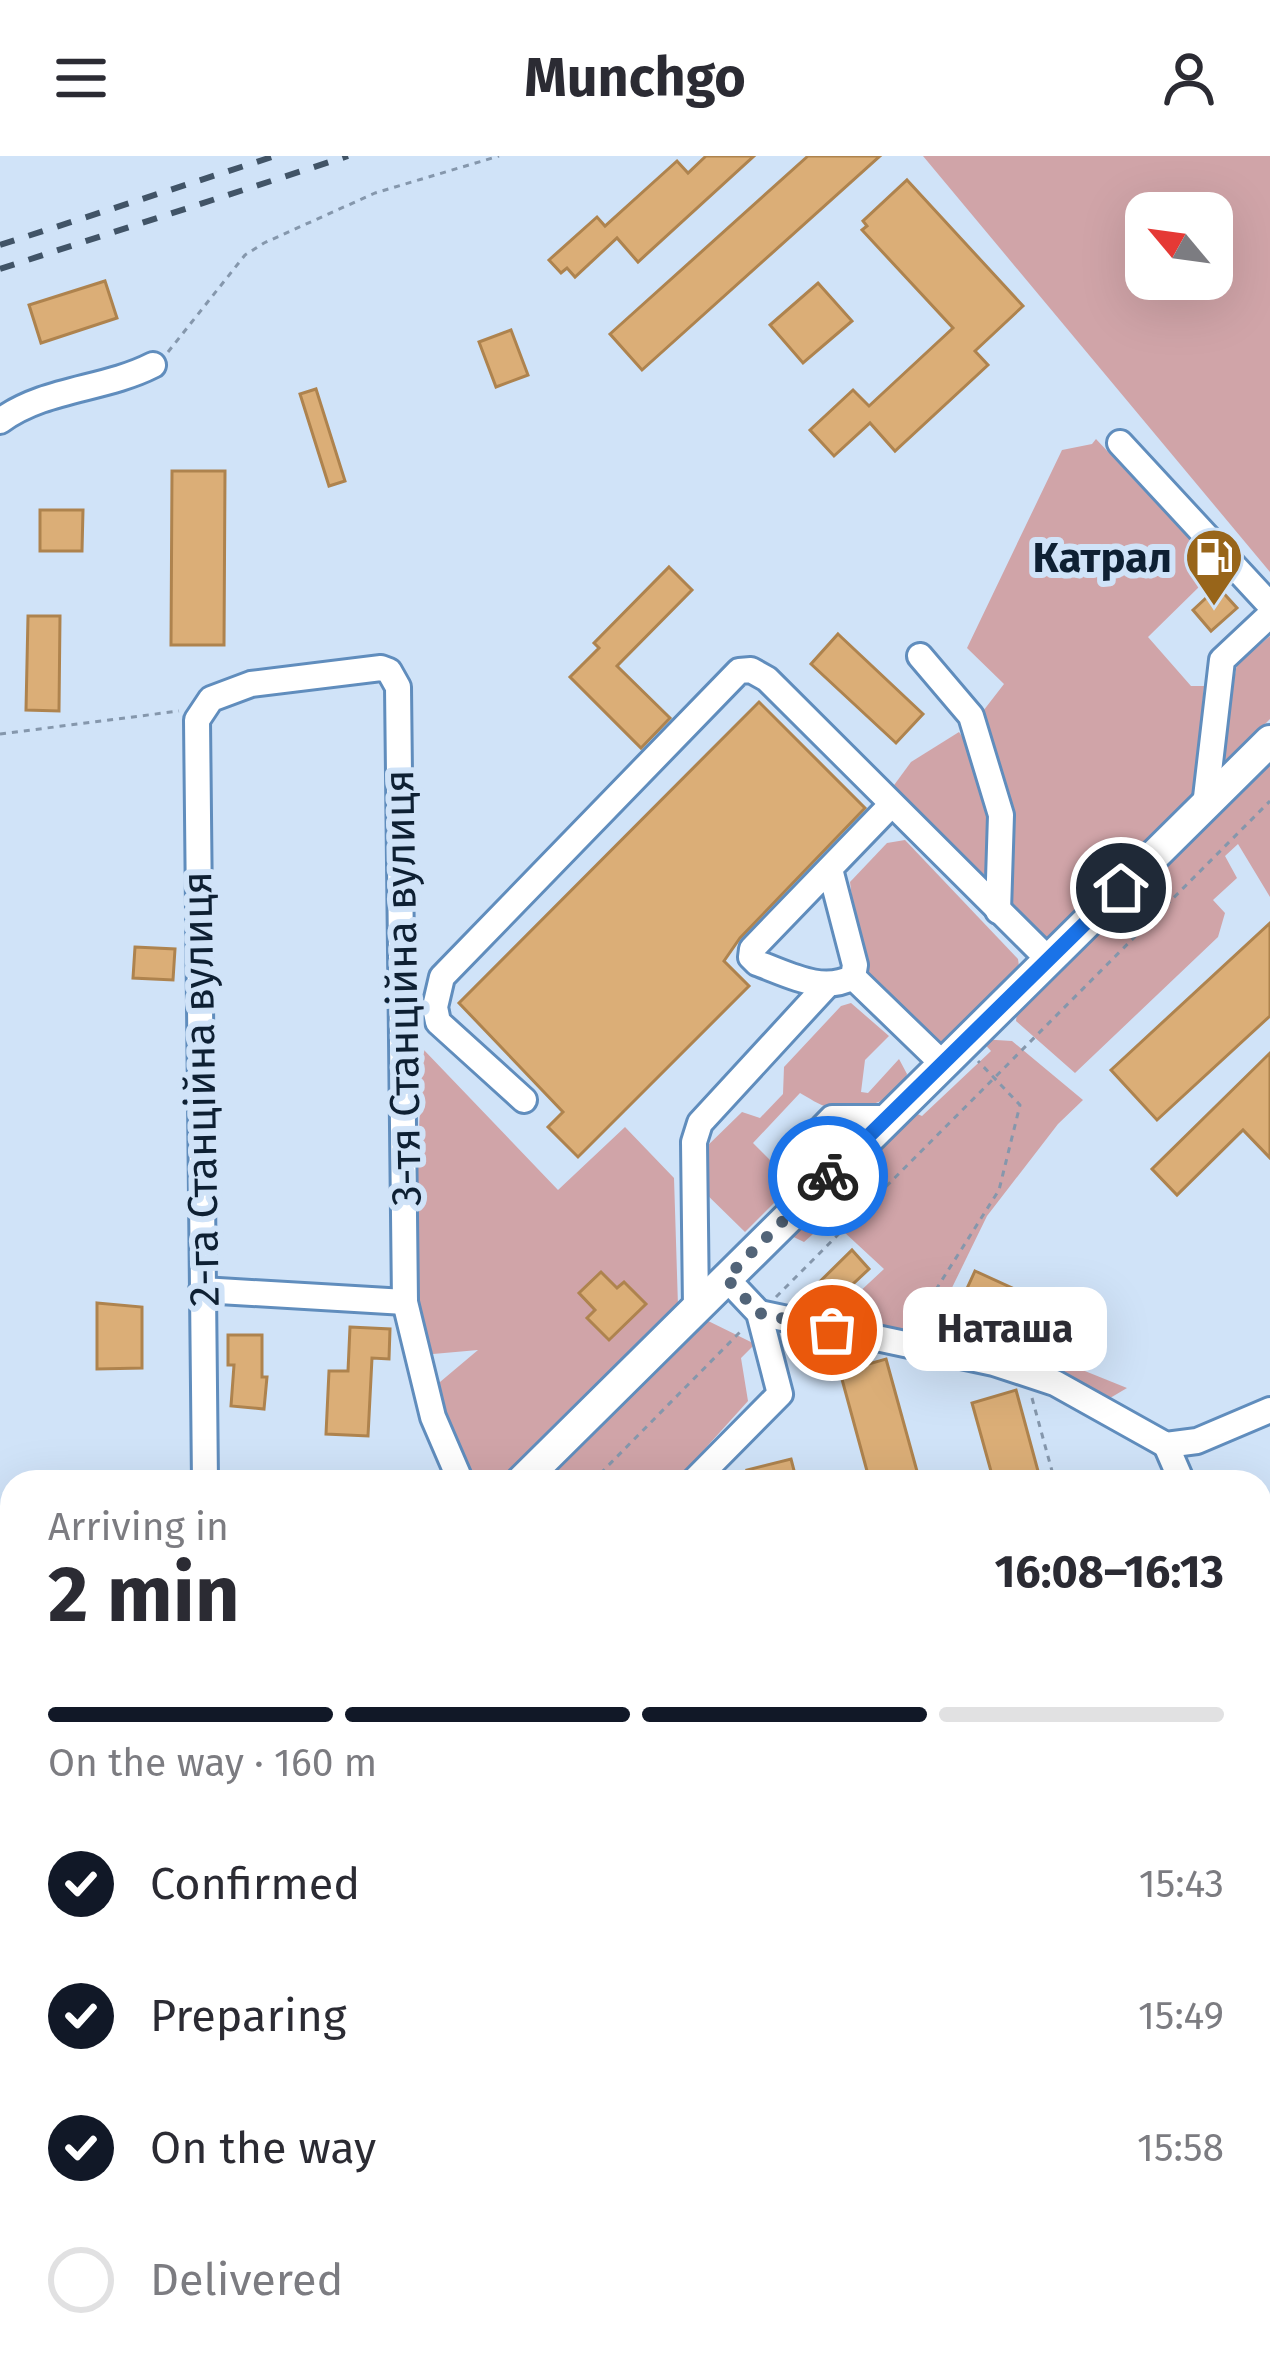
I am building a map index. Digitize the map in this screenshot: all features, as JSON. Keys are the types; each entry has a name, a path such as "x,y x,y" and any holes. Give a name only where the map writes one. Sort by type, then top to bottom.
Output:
{"main road":[{"path":"533,1470 1270,742"}],"street":[{"path":"0,421 21,405 131,376 153,365"},
{"path":"1120,443 1270,605"},
{"path":"1205,806 1222,661 1270,615"},
{"path":"920,656 971,716 1001,815 998,911"},
{"name":"3-тя Станційна вулиця","path":"207,703 251,684 381,668 389,671 398,687 405,1302 434,1417 456,1470"},
{"path":"524,1100 439,1022 435,1007 442,977 739,671 751,670 767,679 1049,960"},
{"name":"2-га Станційна вулиця","path":"205,1470 197,720 207,703"},
{"path":"890,806 752,949 751,957 816,984 840,980 953,1055"},
{"path":"696,1308 694,1142 700,1124 855,965 830,869"},
{"path":"705,1470 780,1394 759,1313 726,1278"},
{"path":"202,1290 405,1302"},
{"path":"759,1313 994,1364 1054,1383 1166,1445 1196,1441 1270,1410"},
{"path":"1166,1445 1177,1470"}],"path":[{"path":"153,365 245,255 375,193 499,156"},
{"path":"0,734 207,703"},
{"path":"604,1470 1270,801"},
{"path":"925,1351 935,1291 999,1190 1020,1106 996,1080 953,1055"},
{"path":"1025,1374 1052,1470"}],"shaded area":[{"path":"923,156 1270,156 1270,572"},
{"path":"1096,439 1212,563 1203,583 1148,637 1191,686 1204,686 1194,797 1056,939 1041,940 1012,926 980,715 1004,684 967,648 1062,450"},
{"path":"1270,636 1270,719 1217,772 1237,664"},
{"path":"959,732 984,769 996,831 981,887 889,792 911,762"},
{"path":"1270,765 1270,897 1238,844 1225,856 1237,878 1213,900 1225,913 1218,937 1075,1073 1016,1021 1018,1005"},
{"path":"905,840 1018,959 1020,973 947,1047 930,1045 862,977 850,882 887,843"},
{"path":"851,1003 889,1036 865,1060 861,1092 868,1093 899,1059 907,1074 903,1084 886,1099 851,1108 825,1106 800,1093 753,1143 771,1161 783,1194 745,1232 697,1185 700,1153 742,1112 760,1118 783,1094 784,1067 841,1006"},
{"path":"980,1039 1012,1041 1083,1100 1058,1124 987,1216 945,1302 1127,1388 1105,1401 825,1324 884,1269 830,1219 804,1242 779,1230 904,1108 922,1116 991,1051"},
{"path":"423,1049 558,1190 625,1127 674,1178 678,1306 519,1470 467,1470 437,1395 440,1382 478,1350 433,1354 408,1346"},
{"path":"698,1316 755,1344 741,1358 748,1401 686,1470 552,1470"}],"building":[{"path":"706,156 754,156 638,262 617,238 575,277 567,268 561,273 549,260 597,217 605,226 677,161 688,173"},
{"path":"808,156 880,156 642,370 610,334"},
{"path":"907,180 1023,306 975,351 988,365 895,451 870,423 834,456 810,430 853,390 869,406 953,328 862,230 867,226 863,221"},
{"path":"105,281 117,318 41,343 29,305"},
{"path":"818,283 852,321 803,363 770,325"},
{"path":"511,330 528,375 496,387 479,342"},
{"path":"316,389 345,481 329,486 300,394"},
{"path":"172,471 225,471 224,645 171,645"},
{"path":"40,510 83,510 82,551 40,551"},
{"path":"669,567 692,590 617,666 670,718 641,748 570,677 599,648 594,643"},
{"path":"1218,587 1237,608 1211,631 1193,610"},
{"path":"28,616 60,616 59,711 26,710"},
{"path":"838,634 923,714 896,743 811,664"},
{"path":"759,702 865,808 740,938 724,961 749,986 578,1157 548,1127 563,1112 459,1003"},
{"path":"1270,923 1270,1016 1157,1120 1111,1070"},
{"path":"135,947 175,949 173,980 133,978"},
{"path":"1270,1053 1270,1158 1243,1130 1177,1195 1152,1169"},
{"path":"852,1250 869,1269 825,1310 797,1304"},
{"path":"975,1271 1074,1316 1058,1351 959,1306"},
{"path":"601,1272 617,1288 624,1282 646,1304 609,1340 587,1318 595,1310 579,1293"},
{"path":"97,1303 142,1307 142,1368 97,1369"},
{"path":"350,1327 390,1329 389,1359 372,1358 368,1436 326,1434 329,1371 348,1371"},
{"path":"228,1335 262,1335 262,1377 267,1377 264,1409 231,1406 234,1365 228,1365"},
{"path":"886,1359 917,1470 867,1470 840,1372"},
{"path":"1016,1390 1038,1470 991,1470 972,1403"},
{"path":"791,1459 794,1470 747,1470"}],"railway":[{"path":"0,245 275,156"},
{"path":"0,269 348,156"}],"way so far":[{"path":"828,1176 726,1278 759,1313 832,1330"}],"place":[{"name":"Катрал","path":"1214,608"},
{"name":"Наташа","path":"832,1330"}],"route":[{"path":"828,1176 1121,888"}]}
